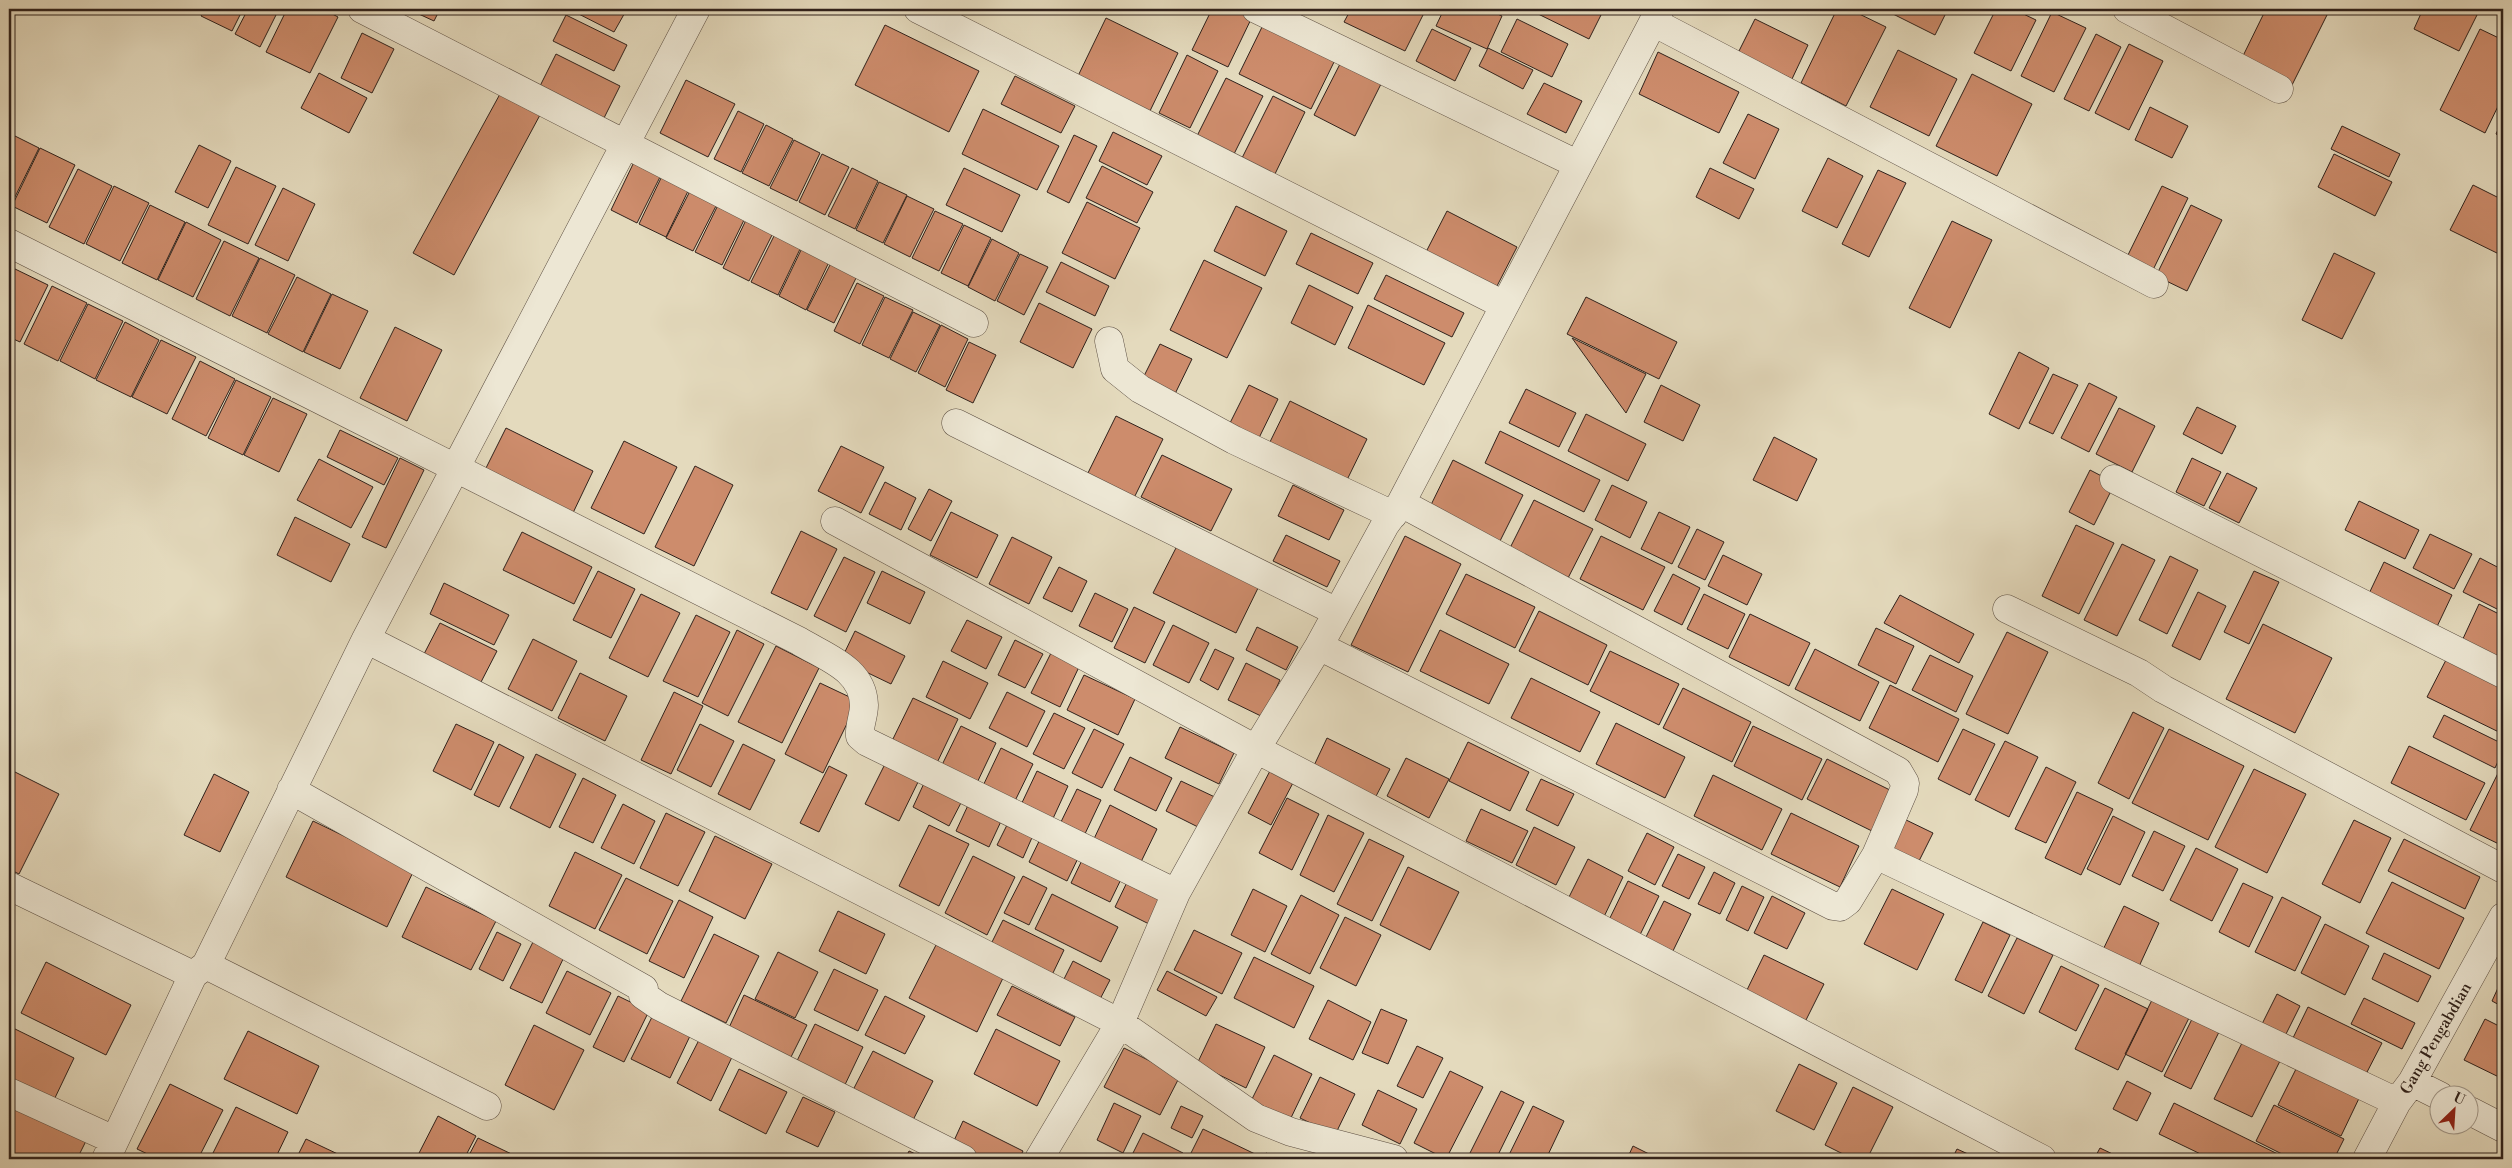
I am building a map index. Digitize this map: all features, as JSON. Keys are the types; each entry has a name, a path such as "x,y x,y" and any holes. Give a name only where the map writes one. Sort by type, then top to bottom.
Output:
{"street":[{"path":"362,9 974,323"},
{"path":"9,1092 110,1150 366,639 696,9"},
{"path":"918,9 1504,304"},
{"path":"1256,9 1578,164"},
{"path":"2127,9 2279,89"},
{"path":"1040,1159 1120,1023 1176,894 1256,749 1397,509 1657,15 2154,284"},
{"path":"9,244 799,641 850,672 859,682 863,692 864,708 859,730 860,736 867,742 1176,894"},
{"path":"1109,341 1115,369 1140,389 1234,440 1397,509 1898,772 1905,782 1904,790 1876,855 1848,901 1840,907 1833,906 1318,646"},
{"path":"956,423 1337,612"},
{"path":"2114,479 2503,674"},
{"path":"835,521 1256,749 2042,1159"},
{"path":"2007,609 2139,674 2163,689 2503,869"},
{"path":"366,639 1120,1023 1256,1118 1291,1132 1394,1159"},
{"path":"291,790 644,989 643,995 659,1006 963,1159"},
{"path":"1876,855 2404,1092 2430,1095"},
{"path":"9,886 200,970 488,1106"},
{"name":"Gang Pengabdian","path":"2367,1159 2404,1092 2497,944 2503,916"},
{"path":"2480,1116 2503,1128"}],"building":[{"path":"186,9 198,9 195,13"},
{"path":"205,9 243,9 232,31 201,16"},
{"path":"248,9 279,9 260,47 235,34"},
{"path":"287,9 323,9 338,17 310,73 266,52"},
{"path":"408,9 440,9 434,21"},
{"path":"569,9 627,9 614,32"},
{"path":"1212,9 1244,9 1254,13 1228,67 1192,50"},
{"path":"1351,9 1426,9 1405,51 1344,22"},
{"path":"1444,9 1486,9 1502,16 1487,49 1436,26"},
{"path":"1528,9 1604,9 1589,39"},
{"path":"1837,9 1849,9 1886,27 1846,106 1801,83"},
{"path":"1890,9 1948,9 1935,35 1889,12"},
{"path":"1996,9 2013,9 2036,20 2011,71 1974,53"},
{"path":"2266,9 2330,9 2292,85 2241,60"},
{"path":"2423,9 2480,9 2459,51 2414,29"},
{"path":"2052,12 2086,28 2054,92 2021,76"},
{"path":"566,15 627,45 614,71 553,41"},
{"path":"1106,18 1178,53 1149,113 1077,78"},
{"path":"1517,19 1568,44 1552,77 1501,52"},
{"path":"1755,19 1808,45 1792,79 1738,53"},
{"path":"885,25 979,71 949,132 855,85"},
{"path":"1263,25 1335,60 1311,109 1239,74"},
{"path":"1432,29 1471,48 1455,81 1416,61"},
{"path":"2480,29 2503,40 2503,96 2485,133 2440,110"},
{"path":"362,33 394,49 372,93 341,78"},
{"path":"2096,34 2121,47 2089,111 2064,99"},
{"path":"2129,44 2163,61 2129,130 2095,113"},
{"path":"1488,48 1533,70 1523,89 1479,66"},
{"path":"1898,50 1957,79 1929,136 1870,107"},
{"path":"1658,52 1739,92 1719,133 1639,94"},
{"path":"556,54 620,86 603,120 539,88"},
{"path":"1187,55 1218,71 1190,128 1159,113"},
{"path":"1341,62 1382,82 1355,136 1314,115"},
{"path":"319,73 367,98 349,133 301,108"},
{"path":"1972,74 2032,104 1997,176 1936,146"},
{"path":"1015,76 1075,106 1061,133 1001,104"},
{"path":"1226,78 1263,96 1233,156 1196,138"},
{"path":"686,80 735,104 708,157 660,133"},
{"path":"1544,83 1582,101 1566,133 1527,114"},
{"path":"500,94 540,115 454,275 413,253"},
{"path":"1273,96 1305,112 1274,176 1241,160"},
{"path":"2150,107 2188,126 2172,158 2135,140"},
{"path":"983,109 1059,146 1037,190 962,154"},
{"path":"738,111 764,124 741,172 714,159"},
{"path":"1748,114 1779,129 1755,179 1723,163"},
{"path":"2503,119 2503,138 2496,134"},
{"path":"766,125 793,139 769,186 742,173"},
{"path":"2342,126 2400,154 2389,177 2331,149"},
{"path":"1113,132 1162,156 1147,185 1099,161"},
{"path":"9,133 39,148 11,205 9,204"},
{"path":"1074,135 1097,146 1069,203 1047,192"},
{"path":"794,140 820,153 797,201 770,188"},
{"path":"199,145 231,161 208,208 175,192"},
{"path":"40,148 75,165 47,223 12,206"},
{"path":"822,154 849,167 825,215 799,202"},
{"path":"2334,154 2392,182 2375,216 2318,187"},
{"path":"1828,158 1863,176 1837,228 1802,211"},
{"path":"634,162 661,175 637,223 611,210"},
{"path":"1102,166 1153,192 1137,223 1086,198"},
{"path":"236,167 276,186 248,244 208,225"},
{"path":"852,168 878,181 855,229 828,216"},
{"path":"964,168 1020,195 1002,232 946,205"},
{"path":"1710,168 1754,189 1739,219 1696,197"},
{"path":"78,169 112,186 84,244 49,227"},
{"path":"1878,170 1906,183 1869,257 1842,244"},
{"path":"662,176 689,189 666,237 639,224"},
{"path":"879,182 907,195 883,243 856,230"},
{"path":"2473,185 2503,200 2503,256 2450,230"},
{"path":"114,186 149,203 120,261 86,244"},
{"path":"2162,186 2188,198 2152,272 2126,259"},
{"path":"283,188 315,204 288,261 255,245"},
{"path":"690,191 717,204 693,251 666,238"},
{"path":"907,196 934,209 910,257 884,244"},
{"path":"1087,202 1140,228 1115,279 1062,253"},
{"path":"150,205 185,222 157,280 122,263"},
{"path":"718,205 745,218 722,265 695,252"},
{"path":"2191,205 2222,220 2187,291 2156,276"},
{"path":"1236,206 1287,231 1265,276 1214,251"},
{"path":"935,211 963,224 939,271 912,258"},
{"path":"1447,211 1517,247 1496,288 1426,252"},
{"path":"746,220 773,233 749,281 723,268"},
{"path":"1952,221 1992,240 1950,328 1909,308"},
{"path":"186,222 221,240 193,297 158,280"},
{"path":"964,225 991,238 968,286 941,273"},
{"path":"1311,233 1373,263 1358,294 1296,264"},
{"path":"775,234 801,247 778,295 751,282"},
{"path":"992,239 1019,253 995,301 968,287"},
{"path":"224,241 259,258 230,316 196,299"},
{"path":"802,248 829,262 806,310 779,296"},
{"path":"2334,253 2375,273 2342,339 2302,320"},
{"path":"1020,254 1048,267 1024,315 997,301"},
{"path":"260,258 295,275 267,333 232,316"},
{"path":"1204,260 1262,288 1227,358 1170,330"},
{"path":"1061,262 1109,286 1095,316 1046,292"},
{"path":"831,263 857,276 834,323 807,310"},
{"path":"13,268 48,285 20,342 9,337 9,276"},
{"path":"1386,275 1464,313 1452,337 1374,299"},
{"path":"297,277 331,294 303,352 268,334"},
{"path":"857,283 884,296 860,344 834,331"},
{"path":"1309,285 1353,307 1335,345 1291,323"},
{"path":"52,286 87,303 58,361 24,344"},
{"path":"332,294 368,311 340,369 304,352"},
{"path":"885,297 913,310 889,358 862,345"},
{"path":"1586,297 1677,342 1659,379 1567,334"},
{"path":"1039,303 1092,329 1073,368 1020,342"},
{"path":"88,304 123,321 95,379 60,361"},
{"path":"1368,305 1445,343 1424,385 1348,348"},
{"path":"913,312 940,325 916,372 890,359"},
{"path":"125,322 159,340 131,397 96,380"},
{"path":"941,325 968,339 945,387 918,373"},
{"path":"395,327 442,350 407,421 360,398"},
{"path":"1572,338 1646,374 1626,413"},
{"path":"161,340 196,357 167,414 132,397"},
{"path":"969,342 996,355 973,403 946,390"},
{"path":"1160,344 1192,359 1173,398 1141,382"},
{"path":"2019,352 2049,368 2019,429 1989,414"},
{"path":"200,361 235,379 206,436 172,419"},
{"path":"2053,374 2078,385 2053,434 2029,423"},
{"path":"236,380 271,397 243,455 208,438"},
{"path":"2089,383 2117,397 2089,452 2061,438"},
{"path":"1249,385 1278,399 1256,444 1227,429"},
{"path":"1661,385 1700,405 1683,441 1644,422"},
{"path":"1526,389 1576,413 1559,447 1509,423"},
{"path":"273,398 307,414 279,472 244,455"},
{"path":"1290,401 1367,439 1345,484 1268,446"},
{"path":"2197,407 2236,426 2222,454 2183,434"},
{"path":"2119,408 2155,426 2132,472 2096,454"},
{"path":"1586,414 1646,444 1628,481 1568,451"},
{"path":"1116,416 1163,439 1132,502 1085,479"},
{"path":"506,428 593,471 572,515 484,472"},
{"path":"340,430 398,458 384,485 327,457"},
{"path":"1500,431 1600,480 1584,512 1485,463"},
{"path":"1774,437 1817,459 1797,501 1753,480"},
{"path":"624,441 677,467 644,534 591,508"},
{"path":"841,446 884,467 861,513 818,491"},
{"path":"1162,455 1232,489 1211,531 1141,497"},
{"path":"400,458 424,470 386,548 362,537"},
{"path":"2192,458 2221,472 2204,506 2176,492"},
{"path":"319,459 373,487 351,528 297,500"},
{"path":"1453,460 1523,495 1497,547 1427,513"},
{"path":"695,466 733,485 694,566 655,547"},
{"path":"2090,470 2115,483 2094,525 2069,512"},
{"path":"2227,473 2257,488 2239,523 2209,508"},
{"path":"885,482 916,498 901,530 869,514"},
{"path":"1293,485 1344,510 1329,540 1278,516"},
{"path":"1612,485 1647,502 1630,538 1595,520"},
{"path":"929,489 952,501 931,541 908,529"},
{"path":"1534,500 1593,529 1566,582 1507,554"},
{"path":"2359,501 2419,530 2405,559 2345,530"},
{"path":"951,512 998,535 977,578 930,555"},
{"path":"1659,512 1690,527 1672,564 1641,549"},
{"path":"295,517 350,544 331,582 277,555"},
{"path":"2076,525 2114,543 2079,614 2042,596"},
{"path":"1697,529 1724,542 1705,580 1678,567"},
{"path":"801,531 837,549 807,610 771,593"},
{"path":"522,532 592,567 574,604 503,570"},
{"path":"2430,534 2472,554 2454,589 2413,568"},
{"path":"1286,535 1340,561 1327,587 1273,561"},
{"path":"1405,536 1461,564 1408,672 1351,645"},
{"path":"1601,536 1665,567 1643,610 1580,579"},
{"path":"1012,537 1052,557 1029,604 989,584"},
{"path":"1178,544 1260,584 1236,633 1153,593"},
{"path":"2122,544 2155,560 2117,636 2084,620"},
{"path":"1723,555 1762,574 1747,605 1708,586"},
{"path":"2170,556 2198,570 2167,634 2139,620"},
{"path":"844,557 875,572 846,632 814,616"},
{"path":"2480,558 2503,570 2503,612 2463,592"},
{"path":"2384,562 2452,595 2433,635 2365,602"},
{"path":"1059,567 1087,581 1072,612 1043,598"},
{"path":"598,571 635,589 611,638 573,620"},
{"path":"882,571 925,592 910,624 867,603"},
{"path":"2254,571 2279,582 2249,644 2224,632"},
{"path":"1466,574 1535,607 1515,648 1446,614"},
{"path":"1673,574 1700,588 1682,625 1654,611"},
{"path":"444,583 509,615 494,645 430,614"},
{"path":"2198,592 2226,606 2200,660 2172,646"},
{"path":"1095,593 1128,609 1112,642 1079,626"},
{"path":"641,594 680,613 648,677 609,658"},
{"path":"1704,594 1745,614 1728,649 1687,629"},
{"path":"1900,595 1974,634 1959,663 1884,623"},
{"path":"2479,604 2503,616 2503,664 2461,643"},
{"path":"1134,607 1165,622 1145,663 1114,648"},
{"path":"1539,611 1607,645 1588,685 1519,651"},
{"path":"1750,614 1810,643 1789,686 1729,657"},
{"path":"696,615 730,632 698,697 663,681"},
{"path":"967,620 1002,637 986,669 951,651"},
{"path":"440,623 497,651 480,684 423,656"},
{"path":"2263,624 2332,658 2295,733 2226,699"},
{"path":"1173,625 1209,643 1189,683 1153,665"},
{"path":"1257,627 1298,647 1286,670 1246,650"},
{"path":"1876,628 1914,646 1896,684 1858,665"},
{"path":"737,630 764,644 728,716 702,703"},
{"path":"1440,630 1509,664 1489,704 1420,671"},
{"path":"855,631 905,656 891,684 841,660"},
{"path":"2007,632 2048,652 2008,734 1966,714"},
{"path":"533,639 577,661 552,711 508,689"},
{"path":"1015,640 1043,654 1025,688 998,675"},
{"path":"776,646 819,668 782,743 738,722"},
{"path":"1215,649 1234,658 1218,690 1200,680"},
{"path":"1815,649 1879,682 1860,721 1795,689"},
{"path":"1610,651 1679,684 1659,725 1590,691"},
{"path":"1051,653 1079,667 1060,707 1031,693"},
{"path":"1930,655 1973,676 1956,712 1912,690"},
{"path":"2447,658 2503,685 2503,734 2427,697"},
{"path":"943,661 988,683 970,719 926,697"},
{"path":"1246,663 1280,680 1263,717 1228,700"},
{"path":"580,673 627,696 605,741 558,718"},
{"path":"1084,675 1135,699 1118,735 1067,710"},
{"path":"1531,678 1600,712 1580,752 1511,718"},
{"path":"820,683 858,701 823,773 785,754"},
{"path":"1890,685 1959,719 1938,762 1869,728"},
{"path":"1683,688 1751,722 1732,762 1663,728"},
{"path":"674,692 703,706 671,774 641,760"},
{"path":"1007,692 1045,711 1027,747 989,728"},
{"path":"913,698 958,719 935,767 890,745"},
{"path":"2133,712 2164,728 2129,799 2098,783"},
{"path":"1054,713 1085,728 1064,769 1033,754"},
{"path":"2444,715 2503,744 2503,751 2495,768 2433,737"},
{"path":"1616,723 1685,757 1665,798 1596,764"},
{"path":"456,724 494,742 471,790 433,771"},
{"path":"700,724 734,741 711,787 677,770"},
{"path":"961,726 996,743 975,787 940,769"},
{"path":"1753,726 1822,759 1802,800 1734,766"},
{"path":"1180,727 1234,753 1219,784 1165,758"},
{"path":"1094,729 1124,744 1102,788 1072,773"},
{"path":"1963,729 1995,744 1970,795 1938,779"},
{"path":"2169,729 2244,766 2208,840 2132,803"},
{"path":"1327,738 1390,769 1372,804 1310,774"},
{"path":"2005,741 2038,757 2009,817 1975,800"},
{"path":"1468,742 1529,772 1510,811 1449,781"},
{"path":"499,744 524,757 499,807 474,795"},
{"path":"743,744 775,760 750,810 718,794"},
{"path":"2409,746 2485,783 2466,820 2391,783"},
{"path":"1001,748 1033,764 1013,805 981,790"},
{"path":"536,754 576,774 550,828 510,808"},
{"path":"1130,757 1172,778 1156,811 1114,790"},
{"path":"1406,758 1449,779 1429,818 1387,796"},
{"path":"1827,759 1896,793 1876,833 1807,799"},
{"path":"886,762 920,778 899,821 865,804"},
{"path":"2503,763 2503,846 2470,830"},
{"path":"829,766 847,775 819,832 800,823"},
{"path":"1272,767 1295,779 1271,825 1248,813"},
{"path":"2046,767 2076,782 2046,843 2015,829"},
{"path":"9,769 59,794 19,874 9,869"},
{"path":"2254,769 2306,794 2267,873 2215,847"},
{"path":"1037,771 1068,786 1050,825 1019,809"},
{"path":"214,774 249,792 220,852 184,835"},
{"path":"1713,775 1782,809 1762,850 1694,816"},
{"path":"583,778 616,795 593,843 559,827"},
{"path":"926,779 964,797 949,826 913,807"},
{"path":"1541,779 1574,794 1558,826 1526,810"},
{"path":"1181,781 1219,799 1204,830 1166,811"},
{"path":"1077,789 1101,800 1083,838 1059,826"},
{"path":"2077,792 2113,809 2081,875 2045,858"},
{"path":"1287,798 1319,814 1292,870 1259,853"},
{"path":"970,801 1003,817 989,847 956,831"},
{"path":"623,804 655,821 634,864 601,848"},
{"path":"1110,805 1157,829 1139,866 1092,843"},
{"path":"1481,809 1528,831 1512,863 1466,841"},
{"path":"666,813 705,832 678,886 640,868"},
{"path":"1791,813 1859,846 1840,887 1771,854"},
{"path":"1328,815 1364,833 1334,892 1300,875"},
{"path":"2113,816 2145,832 2120,885 2087,869"},
{"path":"1902,818 1933,833 1919,861 1888,846"},
{"path":"2354,820 2391,838 2360,903 2322,884"},
{"path":"313,821 414,870 387,927 286,877"},
{"path":"1009,821 1034,833 1023,858 997,845"},
{"path":"929,825 969,844 939,906 899,886"},
{"path":"1534,827 1575,847 1556,885 1516,865"},
{"path":"1044,831 1082,850 1067,881 1029,862"},
{"path":"2154,831 2185,846 2163,891 2132,876"},
{"path":"1647,833 1674,847 1655,885 1628,871"},
{"path":"715,836 772,864 745,919 689,891"},
{"path":"1369,839 1404,856 1372,921 1337,904"},
{"path":"2404,839 2480,877 2465,909 2388,871"},
{"path":"2196,848 2238,869 2212,921 2170,900"},
{"path":"575,852 622,875 595,929 549,906"},
{"path":"1086,852 1125,871 1110,902 1071,883"},
{"path":"1678,854 1705,867 1689,899 1662,886"},
{"path":"973,856 1015,877 987,935 945,913"},
{"path":"1588,859 1623,877 1601,923 1565,905"},
{"path":"1408,867 1459,892 1430,950 1380,925"},
{"path":"1714,872 1735,883 1720,914 1698,904"},
{"path":"1131,874 1165,891 1149,924 1115,907"},
{"path":"1023,876 1047,888 1029,925 1004,913"},
{"path":"626,878 673,901 647,954 599,930"},
{"path":"1628,881 1659,896 1637,941 1606,926"},
{"path":"2392,882 2464,918 2439,969 2366,933"},
{"path":"2243,883 2273,897 2249,947 2219,932"},
{"path":"1742,886 1764,897 1748,931 1726,920"},
{"path":"426,887 496,921 471,970 402,937"},
{"path":"1253,889 1287,906 1265,952 1231,935"},
{"path":"1892,889 1944,914 1917,970 1864,944"},
{"path":"1052,894 1118,927 1101,962 1035,929"},
{"path":"1301,895 1339,915 1310,974 1271,954"},
{"path":"1772,896 1805,913 1787,949 1754,933"},
{"path":"2282,897 2321,917 2295,971 2255,952"},
{"path":"679,900 713,917 684,978 649,961"},
{"path":"1664,901 1691,914 1671,955 1644,941"},
{"path":"2124,906 2159,923 2136,973 2100,956"},
{"path":"838,911 885,934 866,974 819,951"},
{"path":"1345,917 1381,935 1356,986 1320,968"},
{"path":"1003,920 1064,950 1052,975 991,944"},
{"path":"1983,922 2010,935 1982,993 1955,980"},
{"path":"2325,924 2369,946 2345,995 2301,973"},
{"path":"1194,930 1242,953 1222,994 1174,970"},
{"path":"497,932 521,944 503,981 479,969"},
{"path":"714,934 759,956 726,1023 681,1001"},
{"path":"2017,938 2053,955 2024,1014 1988,996"},
{"path":"534,940 565,955 542,1003 510,988"},
{"path":"936,945 1003,978 977,1032 909,998"},
{"path":"778,952 818,972 795,1018 755,999"},
{"path":"2384,953 2431,976 2418,1002 2372,979"},
{"path":"1764,955 1824,984 1805,1022 1746,992"},
{"path":"1254,957 1314,986 1294,1028 1234,998"},
{"path":"1073,961 1110,980 1098,1003 1061,985"},
{"path":"46,962 131,1005 106,1055 21,1013"},
{"path":"2061,966 2099,985 2076,1031 2039,1012"},
{"path":"834,969 878,990 858,1031 814,1010"},
{"path":"567,971 611,993 590,1035 546,1013"},
{"path":"1167,971 1217,997 1206,1016 1157,990"},
{"path":"2503,977 2503,1007 2492,1001"},
{"path":"1012,986 1075,1017 1060,1046 997,1015"},
{"path":"2105,988 2148,1009 2118,1070 2075,1049"},
{"path":"2277,994 2300,1006 2284,1038 2261,1026"},
{"path":"744,995 807,1025 789,1061 727,1032"},
{"path":"618,996 649,1011 624,1062 593,1047"},
{"path":"885,996 925,1016 905,1054 865,1035"},
{"path":"2154,996 2191,1014 2162,1072 2125,1054"},
{"path":"2364,998 2415,1023 2402,1049 2351,1024"},
{"path":"1328,1000 1371,1022 1353,1060 1309,1039"},
{"path":"2308,1007 2382,1043 2365,1076 2292,1040"},
{"path":"1381,1009 1407,1020 1388,1064 1362,1053"},
{"path":"652,1017 690,1036 670,1078 631,1059"},
{"path":"2192,1019 2219,1032 2191,1089 2164,1076"},
{"path":"2485,1019 2503,1028 2503,1079 2464,1060"},
{"path":"815,1024 863,1047 842,1091 794,1067"},
{"path":"1216,1024 1265,1047 1246,1088 1197,1064"},
{"path":"534,1025 584,1050 554,1110 505,1085"},
{"path":"9,1026 74,1058 53,1102 9,1080"},
{"path":"996,1029 1060,1061 1037,1106 974,1074"},
{"path":"248,1031 319,1066 297,1114 224,1079"},
{"path":"700,1038 733,1055 711,1101 677,1083"},
{"path":"2244,1039 2282,1057 2252,1117 2214,1099"},
{"path":"1417,1046 1443,1058 1423,1098 1397,1086"},
{"path":"1124,1048 1180,1076 1160,1115 1104,1087"},
{"path":"873,1051 933,1081 912,1122 852,1092"},
{"path":"1274,1055 1312,1074 1289,1122 1250,1103"},
{"path":"2301,1059 2363,1090 2341,1136 2278,1105"},
{"path":"1799,1064 1837,1083 1814,1130 1776,1111"},
{"path":"739,1069 787,1092 766,1134 719,1110"},
{"path":"1450,1071 1483,1087 1446,1159 1414,1143"},
{"path":"1320,1077 1355,1094 1335,1135 1300,1118"},
{"path":"2127,1081 2151,1093 2137,1121 2113,1109"},
{"path":"170,1084 223,1110 198,1159 158,1159 137,1149"},
{"path":"1853,1087 1893,1107 1867,1159 1853,1159 1825,1145"},
{"path":"1378,1090 1417,1109 1400,1144 1362,1125"},
{"path":"1501,1091 1524,1102 1496,1159 1467,1159"},
{"path":"803,1097 835,1112 818,1147 786,1132"},
{"path":"1114,1103 1141,1116 1123,1153 1097,1140"},
{"path":"2174,1103 2288,1159 2211,1159 2159,1134"},
{"path":"9,1105 88,1137 77,1159 18,1159 9,1155"},
{"path":"2274,1105 2344,1139 2334,1159 2292,1159 2256,1141"},
{"path":"1181,1106 1203,1116 1192,1138 1171,1128"},
{"path":"1533,1106 1564,1121 1546,1159 1507,1159"},
{"path":"236,1107 288,1132 275,1159 210,1159"},
{"path":"438,1116 476,1136 464,1159 416,1159"},
{"path":"963,1121 1023,1151 1019,1159 980,1159 952,1145"},
{"path":"1203,1129 1255,1154 1252,1159 1188,1159"},
{"path":"1143,1133 1183,1153 1180,1159 1130,1159"},
{"path":"478,1138 522,1159 467,1159"},
{"path":"306,1139 342,1156 340,1159 296,1159"},
{"path":"1633,1146 1657,1158 1657,1159 1627,1159"},
{"path":"2100,1148 2123,1159 2094,1159"},
{"path":"1957,1149 1979,1159 1952,1159"},
{"path":"909,1151 926,1159 905,1159"},
{"path":"1266,1153 1279,1159 1263,1159"},
{"path":"1728,1154 1739,1159 1725,1159"}]}
